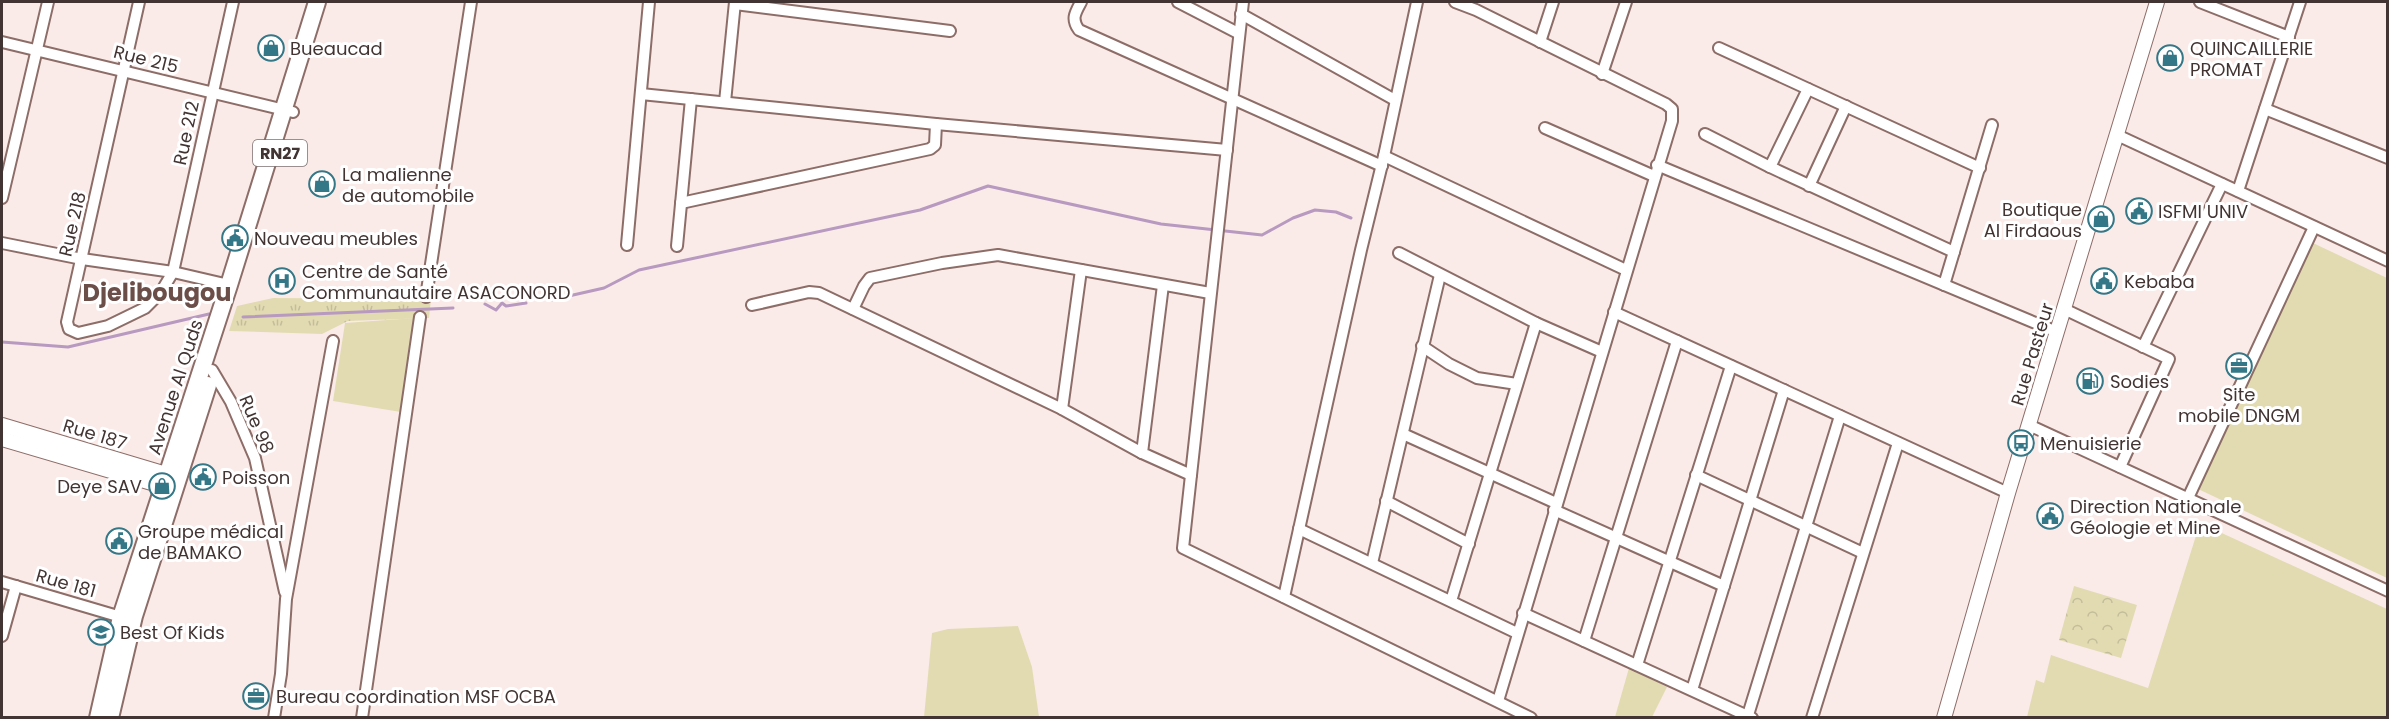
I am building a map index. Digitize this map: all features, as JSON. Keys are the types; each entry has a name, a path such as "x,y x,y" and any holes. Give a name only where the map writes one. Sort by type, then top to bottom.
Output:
{"main road":[{"name":"Avenue Al Quds","path":"110,717 170,482 288,111 317,2"},
{"name":"Avenue Al Quds","path":"228,304 229,285 328,2"},
{"name":"Rue Pasteur","path":"1944,717 2008,493 2157,2"},
{"name":"Avenue Al Quds","path":"98,717 121,617 212,370 221,327"},
{"name":"Rue 187","path":"2,425 170,482"},
{"name":"Rue 187","path":"2,439 170,482"}],"street":[{"path":"2,198 48,2"},
{"name":"Rue 218","path":"139,2 67,322 69,329 78,333 108,326 145,308 160,292 173,272"},
{"name":"Rue 212","path":"173,272 232,2"},
{"path":"426,297 471,2"},
{"path":"627,245 649,2"},
{"path":"1081,2 1074,15 1074,23 1079,30 1232,99 1383,161 1626,270"},
{"path":"1178,2 1238,33"},
{"path":"1243,2 1220,215 1215,239 1183,548 1531,717"},
{"path":"1284,597 1417,2"},
{"path":"1455,2 1478,6 1540,42 1672,109 1672,120 1498,701"},
{"path":"1540,42 1553,2"},
{"path":"1602,74 1626,2"},
{"path":"2200,2 2289,37"},
{"path":"2238,191 2300,2"},
{"path":"725,102 735,3 951,31"},
{"path":"1242,14 1395,100"},
{"name":"Rue 215","path":"2,42 288,111"},
{"path":"1719,48 1980,168"},
{"path":"1770,168 1808,89"},
{"path":"641,94 936,124 1227,150"},
{"path":"677,246 691,99"},
{"path":"1809,186 1846,106"},
{"path":"2265,109 2388,158"},
{"path":"681,203 930,150 934,145 936,124"},
{"path":"1944,285 1992,124"},
{"path":"1545,128 1944,285 2057,332"},
{"path":"1705,134 1770,168 1954,252"},
{"path":"2117,135 2388,261"},
{"path":"2143,347 2222,184"},
{"path":"2188,498 2314,227"},
{"path":"2,243 82,259 173,272 229,285"},
{"path":"1399,253 1536,323 1602,352"},
{"path":"854,309 870,278 942,263 998,255 1210,293"},
{"path":"1062,409 1081,270"},
{"path":"1372,563 1440,275"},
{"path":"1142,453 1163,285"},
{"path":"752,305 809,292 819,293 1062,409 1142,453 1191,475"},
{"path":"2064,309 2169,359 2120,467"},
{"path":"1614,312 2008,493"},
{"path":"362,717 420,317"},
{"path":"1451,601 1536,323"},
{"path":"274,717 281,674 286,598 333,341"},
{"path":"1584,640 1677,341"},
{"path":"1422,346 1449,364 1477,378 1517,384"},
{"path":"1637,665 1731,366"},
{"name":"Rue 98","path":"212,370 231,402 255,458 286,598"},
{"path":"1692,690 1784,390"},
{"path":"1523,613 1750,716 1840,416"},
{"path":"2029,425 2388,591"},
{"path":"1402,434 1490,473 1615,537 1724,586"},
{"path":"1812,717 1898,442"},
{"path":"1696,475 1863,553"},
{"path":"1386,501 1468,543"},
{"path":"1299,529 1517,633"},
{"name":"Rue 181","path":"2,582 121,617"},
{"path":"2,636 16,586"}],"green space":[{"path":"2313,243 2387,278 2387,578 2198,489"},
{"path":"273,298 431,299 429,318 348,321 322,334 229,331 237,306"},
{"path":"415,318 401,412 333,401 345,323"},
{"path":"2200,523 2387,609 2387,717 2027,717 2036,680 2044,683 2051,655 2148,688"},
{"path":"2074,586 2137,605 2121,658 2059,640"},
{"path":"1018,626 1032,667 1039,717 924,717 932,633 948,629"},
{"path":"1629,668 1667,687 1652,717 1615,717"}],"waterway":[{"path":"551,300 604,288 639,270 920,210 988,186 1161,224 1262,235 1293,218 1315,210 1336,212 1351,218"},
{"path":"485,304 496,310 502,303 506,306 526,303"},
{"path":"243,317 453,308"},
{"path":"2,342 68,347 209,314"}],"place":[{"name":"Bueaucad","path":"271,48"},
{"name":"QUINCAILLERIE PROMAT","path":"2170,58"},
{"name":"La malienne de automobile","path":"322,184"},
{"name":"ISFMI UNIV","path":"2139,211"},
{"name":"Boutique Al Firdaous","path":"2101,219"},
{"name":"Nouveau meubles","path":"235,238"},
{"name":"Centre de Santé Communautaire ASACONORD","path":"282,281"},
{"name":"Kebaba","path":"2104,281"},
{"name":"Site mobile DNGM","path":"2239,366"},
{"name":"Sodies","path":"2090,381"},
{"name":"Menuisierie","path":"2021,443"},
{"name":"Poisson","path":"203,477"},
{"name":"Deye SAV","path":"162,486"},
{"name":"Direction Nationale Géologie et Mine","path":"2050,516"},
{"name":"Groupe médical de BAMAKO","path":"119,541"},
{"name":"Best Of Kids","path":"101,632"},
{"name":"Bureau coordination MSF OCBA","path":"256,696"}],"district":[{"name":"Djelibougou","path":"157,292"}]}
